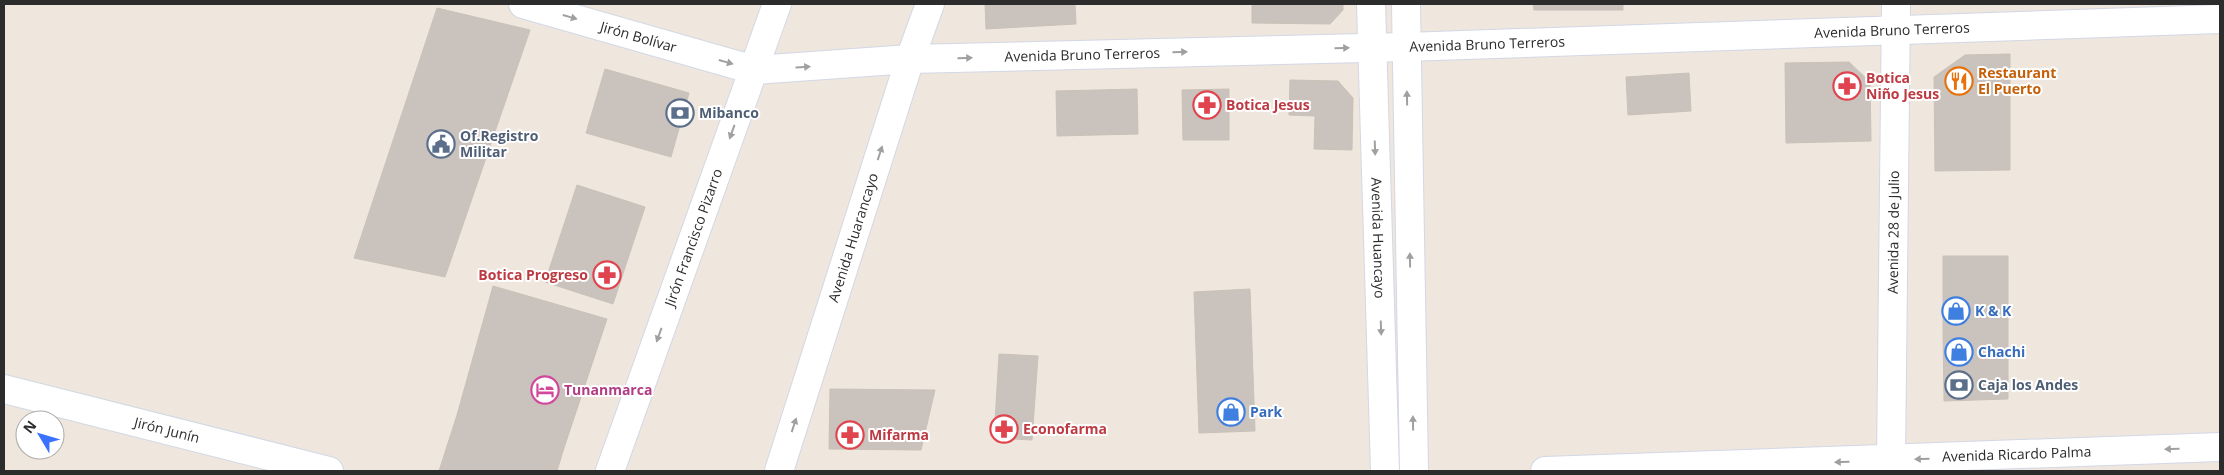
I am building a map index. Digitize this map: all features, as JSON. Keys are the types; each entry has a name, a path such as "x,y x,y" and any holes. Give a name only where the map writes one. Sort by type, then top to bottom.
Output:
{"street":[{"name":"Jirón Bolívar","path":"523,4 754,70"},
{"name":"Jirón Francisco Pizarro","path":"610,471 777,4"},
{"name":"Avenida Huarancayo","path":"779,471 910,60 930,4"},
{"name":"Avenida Huancayo","path":"1371,4 1385,471"},
{"path":"1406,4 1414,471"},
{"name":"Avenida Bruno Terreros","path":"754,70 910,60 1406,47 1896,17 2220,19"},
{"name":"Avenida 28 de Julio","path":"1890,466 1896,17"},
{"name":"Jirón Junín","path":"4,389 329,471"},
{"name":"Avenida Ricardo Palma","path":"1545,471 1890,466 2220,447"}],"building":[{"path":"985,4 1075,4 1076,24 986,29"},
{"path":"1252,4 1343,4 1343,10 1330,24 1252,23"},
{"path":"1533,4 1623,4 1623,10 1534,10"},
{"name":"Of.Registro Militar","path":"437,8 530,30 445,277 354,258"},
{"path":"2010,54 2010,170 1935,171 1934,77 1965,55"},
{"path":"1849,62 1870,82 1871,141 1786,143 1785,63"},
{"path":"605,69 689,93 671,157 586,133"},
{"path":"1689,73 1691,111 1628,115 1626,77"},
{"path":"1290,80 1338,81 1353,98 1352,150 1314,149 1315,116 1289,115"},
{"path":"1137,89 1138,134 1057,136 1056,91"},
{"path":"1229,89 1229,140 1183,140 1182,90"},
{"path":"577,185 645,207 613,304 545,282"},
{"path":"1943,256 2008,256 2008,331 1943,330"},
{"path":"493,286 607,319 564,448 457,415"},
{"path":"1250,289 1255,431 1199,433 1194,292"},
{"path":"1943,330 2008,331 2008,399 1944,401"},
{"path":"999,354 1038,356 1032,440 994,438"},
{"path":"830,389 935,390 921,450 829,449"},
{"path":"457,415 564,448 557,471 439,471"}],"place":[{"name":"Restaurant El Puerto","path":"1959,81"},
{"name":"Botica Niño Jesus","path":"1847,86"},
{"name":"Botica Jesus","path":"1207,105"},
{"name":"Mibanco","path":"680,113"},
{"name":"Of.Registro Militar","path":"441,144"},
{"name":"Botica Progreso","path":"607,275"},
{"name":"K & K","path":"1956,311"},
{"name":"Chachi","path":"1959,352"},
{"name":"Caja los Andes","path":"1959,385"},
{"name":"Tunanmarca","path":"545,390"},
{"name":"Park","path":"1231,412"},
{"name":"Econofarma","path":"1004,429"},
{"name":"Mifarma","path":"850,435"}]}
